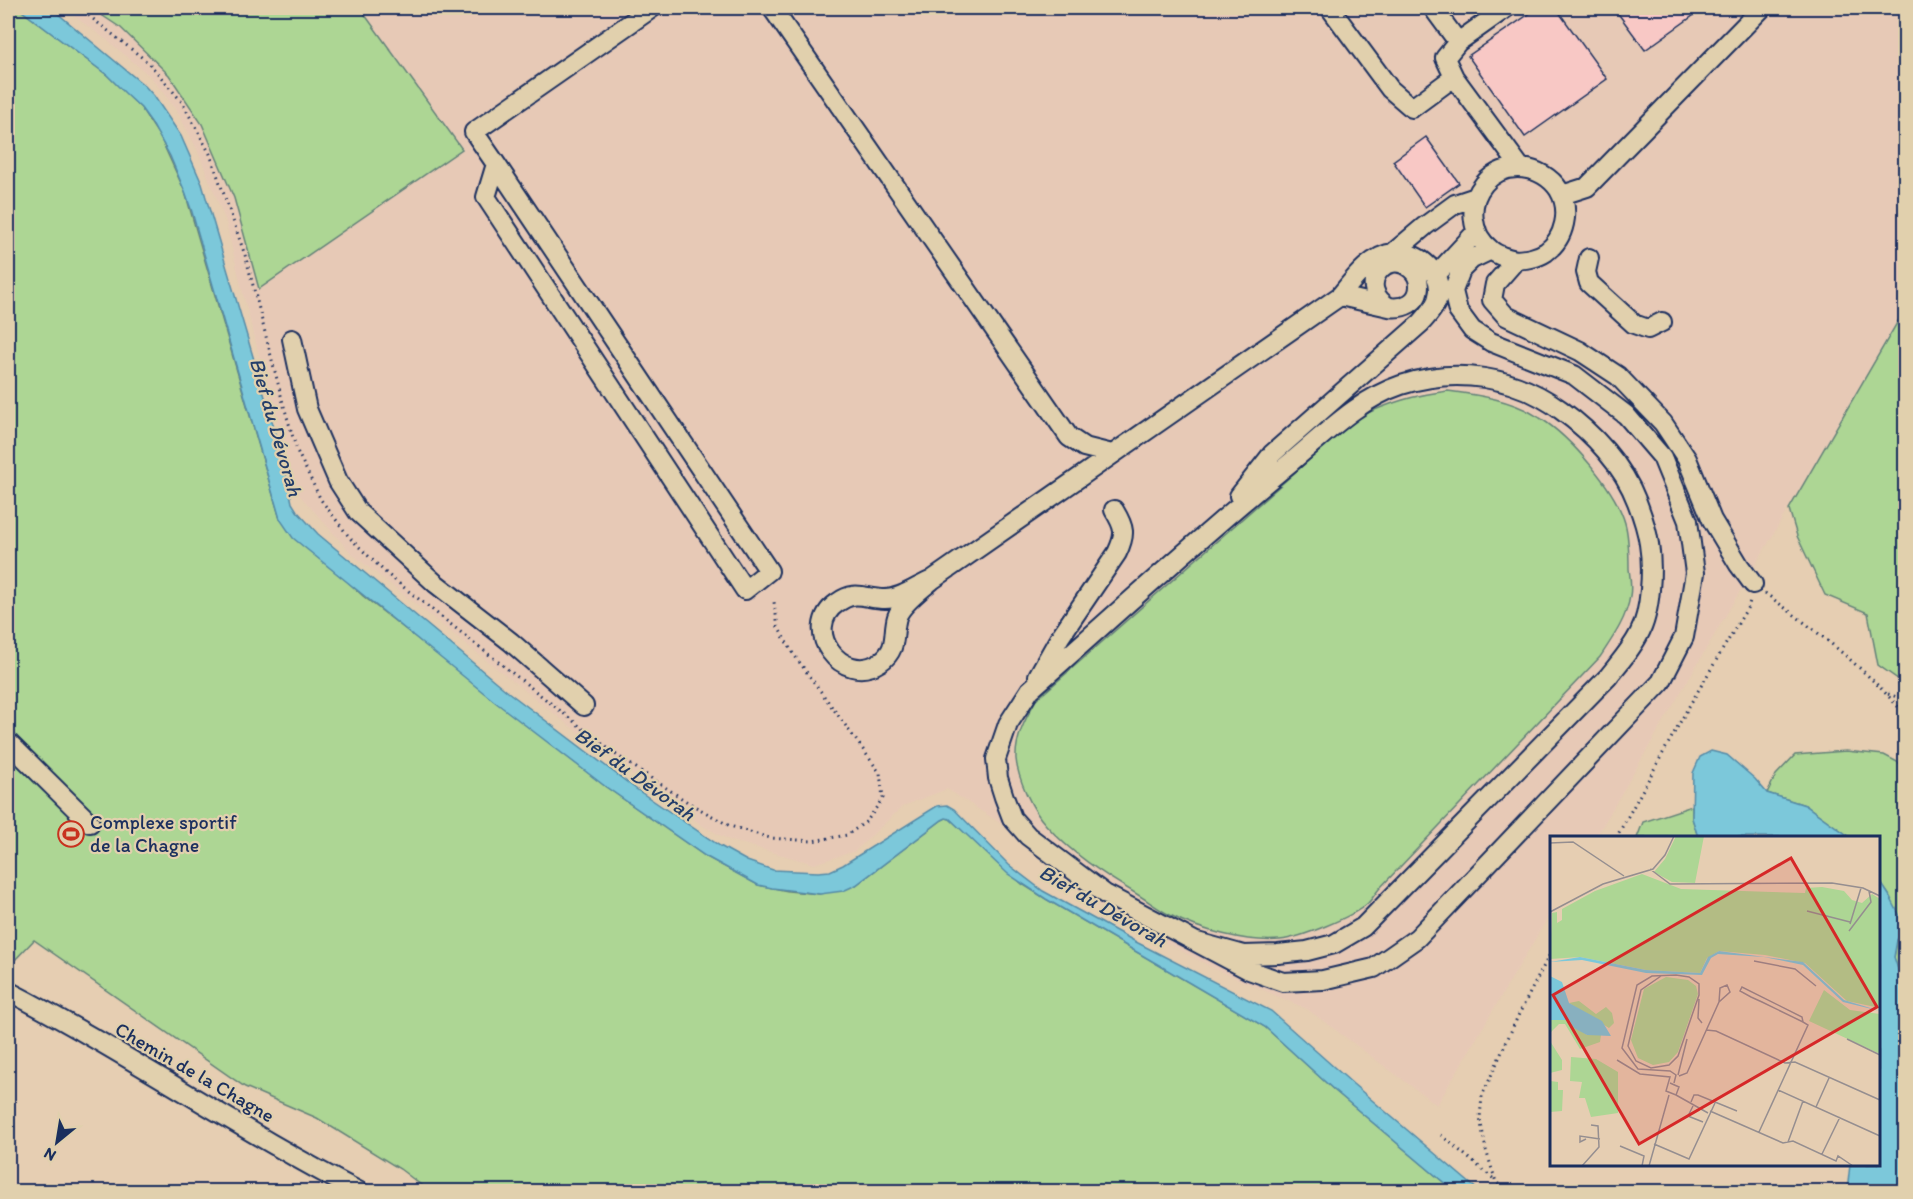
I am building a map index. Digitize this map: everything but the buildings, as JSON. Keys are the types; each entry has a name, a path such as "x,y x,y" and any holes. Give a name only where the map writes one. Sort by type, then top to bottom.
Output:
{"street":[{"path":"496,164 486,197 746,590 769,571 496,164 474,132 652,8"},
{"path":"772,8 1056,419 1069,436 1084,447 1112,454"},
{"path":"1330,8 1390,89 1412,108 1454,77"},
{"path":"1434,8 1458,42"},
{"path":"1506,8 1458,42 1445,58 1454,77 1521,168"},
{"path":"1562,195 1587,187 1762,8"},
{"path":"1508,169 1534,170 1555,184 1562,195 1566,210 1564,226 1557,241 1546,252 1532,259 1516,260 1503,257 1482,242 1474,220 1476,197 1484,184 1495,175 1508,169"},
{"path":"932,580 898,596 885,599 850,596 835,604 826,616 823,627 824,640 830,653 840,662 852,667 865,668 880,662 891,649 896,635 898,616 905,605 932,580 1340,296 1358,274 1375,261 1393,253 1455,204 1476,197"},
{"path":"1436,275 1477,231"},
{"path":"1114,510 1122,523 1124,538 1118,553 1060,637 1008,724 996,759 998,778 1012,818 1028,836 1105,894 1249,970 1283,982 1323,980 1374,968 1417,938 1661,682 1684,637 1695,573 1688,521 1662,457 1626,415 1574,375 1491,342 1472,330 1458,311 1453,291 1461,270 1472,259 1491,250"},
{"path":"1209,532 1272,454 1422,323 1434,308 1439,290 1436,275 1424,262 1409,254 1393,253"},
{"path":"1589,258 1586,272 1589,283 1634,324 1648,329 1662,322"},
{"path":"1516,260 1495,284 1492,300 1506,316 1580,351 1618,376 1663,423 1687,459 1712,520 1753,584"},
{"path":"1340,296 1389,307"},
{"path":"292,339 307,410 338,481 358,512 435,583 511,642 584,706"},
{"path":"1029,690 1266,482 1352,412 1373,398 1400,385 1431,377 1460,374 1519,386 1551,403 1574,419 1597,441 1631,486 1642,515 1649,544 1648,604 1641,632 1625,657 1608,677 1364,927 1334,944 1307,951 1278,954 1244,955 1197,942"},
{"path":"8,742 90,823"},
{"name":"Chemin de la Chagne","path":"8,991 310,1166 360,1191"}],"path":[{"path":"79,8 150,63 182,102 210,154 246,258 297,451 321,500 350,538 387,574 615,754 689,803 730,826 770,838 812,842 847,835 867,820 883,798 880,773 792,652 778,627 774,602"},
{"path":"1617,836 1749,605 1753,584 1814,629 1887,693 1905,716"},
{"path":"1887,693 1905,700"},
{"path":"1496,1182 1486,1150 1480,1118 1482,1096 1550,952"},
{"path":"1441,1135 1508,1191"}],"shaded area":[{"path":"63,8 1905,8 1905,309 1597,836 1550,836 1550,914 1437,1105 1307,1009 1217,970 1091,902 1000,823 947,789 903,806 855,851 814,864 729,840 703,826 627,771 352,554 295,490 226,222 197,149 177,111 151,77 107,40"}],"green space":[{"path":"8,8 18,8 107,75 141,108 160,137 185,192 280,519 363,596 606,787 705,856 758,885 819,894 856,885 942,820 950,819 1022,884 1265,1027 1334,1090 1454,1191 429,1191 400,1169 317,1118 245,1087 34,940 12,963 8,961"},
{"path":"91,8 360,8 462,149 259,289 234,198 202,124 169,75 121,28"},
{"path":"1905,309 1905,684 1878,665 1868,613 1825,595 1797,536 1789,509"},
{"path":"1448,391 1507,403 1540,418 1577,450 1612,494 1626,528 1631,589 1622,620 1600,657 1368,903 1361,909 1313,931 1280,940 1267,940 1238,937 1209,930 1166,913 1077,854 1041,819 1031,803 1020,776 1016,759 1017,743 1036,700 1358,417 1402,400"},
{"path":"1846,751 1884,755 1905,766 1905,994 1894,958 1897,940 1889,895 1880,882 1880,836 1849,836 1805,805 1767,793 1776,775 1795,755"},
{"path":"1692,806 1692,818 1698,836 1638,836 1643,822"}],"water":[{"path":"18,8 51,8 145,86 181,136 202,184 283,458 292,503 297,511 318,534 508,692 636,789 720,846 747,861 773,870 830,871 937,806 947,805 954,809 1009,865 1043,891 1271,1011 1479,1191 1454,1191 1334,1090 1265,1027 1046,899 1008,874 950,819 942,820 856,885 843,891 820,894 758,885 705,856 606,787 495,702 293,538 280,519 192,212 170,156 141,108 107,75"},
{"path":"1711,751 1727,755 1755,779 1767,793 1805,805 1849,836 1698,836 1692,818 1693,773 1700,757"},
{"path":"1880,882 1905,926 1897,940 1894,957 1906,994 1905,1191 1847,1191 1850,1166 1880,1166"}],"place":[{"name":"Complexe sportif de la Chagne","path":"71,834"}],"water label":[{"name":"Bief du Dévorah","path":"276,427"},
{"name":"Bief du Dévorah","path":"635,774"},
{"name":"Bief du Dévorah","path":"1103,906"}]}
